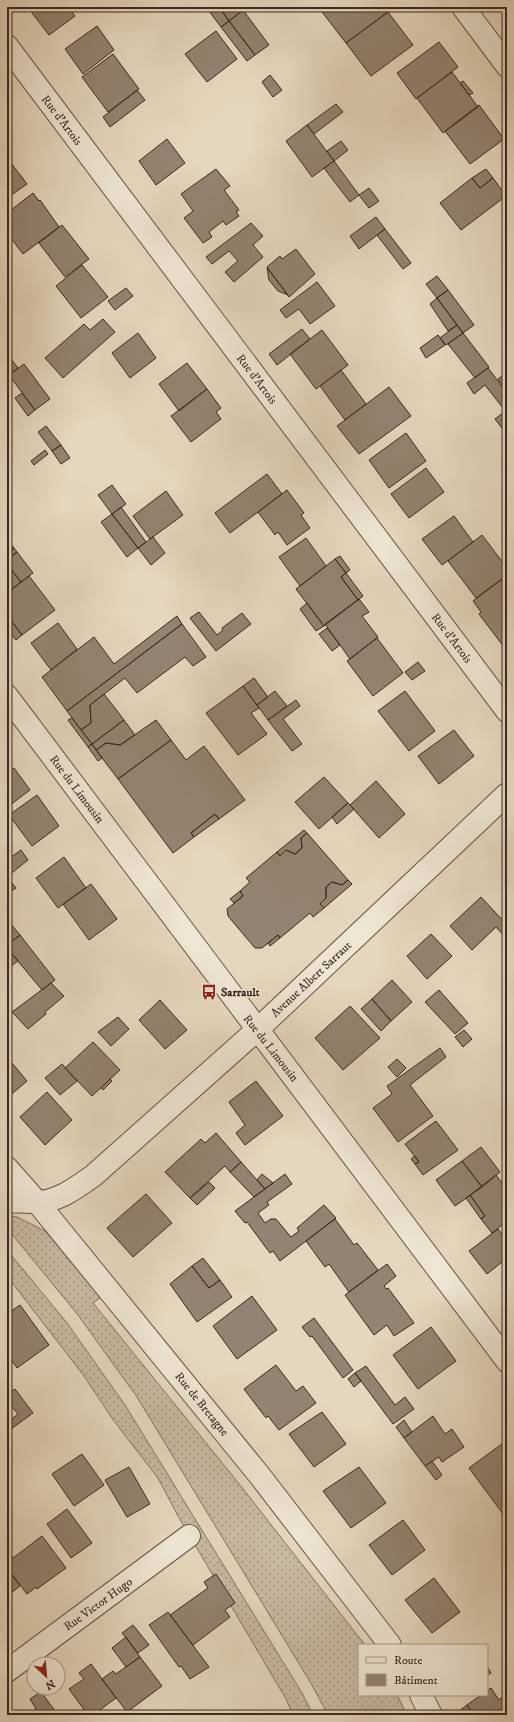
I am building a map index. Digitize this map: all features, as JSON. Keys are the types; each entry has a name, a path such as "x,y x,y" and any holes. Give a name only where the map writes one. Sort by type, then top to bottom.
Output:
{"street":[{"path":"463,7 507,66"},
{"name":"Rue d'Artois","path":"7,46 507,712"},
{"name":"Rue du Limousin","path":"7,696 257,1030 271,1045 507,1361"},
{"name":"Avenue Albert Sarraut","path":"7,1202 19,1200 37,1202 63,1196 93,1176 257,1030 507,794"},
{"name":"Rue de Bretagne","path":"7,1168 37,1202 260,1476 389,1644"},
{"name":"Rue Victor Hugo","path":"7,1671 189,1536"},
{"path":"421,1696 430,1715"}],"shaded area":[{"path":"7,1215 17,1217 45,1231 101,1297 93,1303 240,1485 364,1644 358,1644 358,1696 398,1696 407,1715 328,1715 312,1685 137,1397 78,1315 7,1228"},
{"path":"7,1250 67,1323 125,1405 302,1693 313,1715 293,1715 286,1699 178,1516 158,1478 114,1421 84,1376 7,1276"}],"building":[{"path":"32,7 68,7 75,16 49,35 29,9"},
{"path":"96,7 105,7 99,11"},
{"path":"214,7 219,7 229,21 221,27 209,11"},
{"path":"219,7 247,7 229,21"},
{"path":"384,7 388,12 346,43 319,8"},
{"path":"243,10 269,45 255,55 229,21"},
{"path":"388,12 413,45 371,76 346,43"},
{"path":"229,21 255,55 247,61 221,27"},
{"path":"97,26 114,50 83,74 65,49"},
{"path":"216,31 237,59 207,82 185,54"},
{"path":"439,42 458,67 416,99 397,73"},
{"path":"113,54 139,89 108,112 82,77"},
{"path":"452,72 478,107 443,133 417,98"},
{"path":"270,75 282,90 273,97 262,82"},
{"path":"463,81 473,93 469,95 460,83"},
{"path":"137,90 145,100 110,127 103,117"},
{"path":"336,104 343,112 314,134 307,125"},
{"path":"479,105 504,139 470,164 445,131"},
{"path":"307,125 334,161 312,177 286,141"},
{"path":"167,139 185,163 156,185 139,161"},
{"path":"341,141 348,150 334,161 327,151"},
{"path":"7,159 27,184 7,198"},
{"path":"334,161 359,195 350,202 324,168"},
{"path":"216,169 230,186 224,190 239,210 236,212 239,216 226,225 223,221 209,232 212,237 203,243 184,218 193,211 181,194"},
{"path":"486,169 493,178 480,188 472,178"},
{"path":"472,178 480,188 493,178 506,196 461,230 440,203"},
{"path":"369,188 379,201 369,208 359,195"},
{"path":"33,193 39,201 40,200 59,227 23,254 7,233 7,213"},
{"path":"376,217 385,229 359,249 350,236"},
{"path":"251,223 263,236 253,245 263,257 234,282 225,272 238,261 229,251 212,264 206,257"},
{"path":"62,225 89,259 65,277 39,243"},
{"path":"385,229 411,263 403,269 377,235"},
{"path":"296,249 315,274 289,297 267,267 280,256 282,259"},
{"path":"82,265 108,297 81,318 56,286"},
{"path":"267,268 288,295 278,291 269,280"},
{"path":"437,276 448,290 437,298 426,284"},
{"path":"317,282 335,306 310,324 299,309 286,318 280,310"},
{"path":"126,288 133,296 115,310 108,301"},
{"path":"448,290 474,325 463,333 437,298"},
{"path":"437,298 457,325 448,331 430,304"},
{"path":"103,319 115,332 63,378 45,358 84,324 90,330"},
{"path":"457,325 463,333 446,345 440,338"},
{"path":"302,329 310,339 277,365 269,354"},
{"path":"322,330 348,365 316,389 290,354"},
{"path":"138,333 156,358 130,378 112,353"},
{"path":"463,333 489,367 475,378 448,344"},
{"path":"438,335 445,345 426,358 420,348"},
{"path":"7,354 18,368 9,375 7,373"},
{"path":"187,363 207,389 179,411 159,384"},
{"path":"24,364 50,399 35,410 9,375"},
{"path":"488,368 507,393 507,405 503,408 485,385 474,394 467,383"},
{"path":"341,370 366,404 345,420 320,386"},
{"path":"506,373 507,375 507,391 498,379"},
{"path":"389,387 411,416 359,454 337,426"},
{"path":"207,389 221,408 216,412 221,419 191,442 171,416"},
{"path":"22,393 35,410 28,416 15,398"},
{"path":"507,410 507,431 505,432 495,419"},
{"path":"46,426 61,445 52,451 38,432"},
{"path":"406,433 426,461 389,488 369,460"},
{"path":"61,445 70,458 61,464 52,451"},
{"path":"45,450 48,454 34,465 31,461"},
{"path":"426,468 444,492 409,518 391,494"},
{"path":"267,474 282,494 230,533 215,513"},
{"path":"112,485 126,504 112,514 98,495"},
{"path":"287,490 304,513 301,515 310,528 287,545 278,532 275,535 258,512"},
{"path":"166,491 183,515 150,539 133,516"},
{"path":"121,507 146,542 138,548 112,514"},
{"path":"112,514 138,548 127,557 101,522"},
{"path":"454,516 473,542 442,565 422,539"},
{"path":"482,535 507,568 507,575 476,598 448,561"},
{"path":"153,537 165,553 151,565 138,548"},
{"path":"306,538 326,566 300,586 279,557"},
{"path":"7,539 14,548 7,553"},
{"path":"14,548 17,552 7,560 7,553"},
{"path":"17,552 33,573 21,582 7,564 7,560"},
{"path":"340,556 350,570 346,573 335,559"},
{"path":"335,559 346,573 341,577 358,600 324,626 296,589"},
{"path":"7,564 21,582 7,593"},
{"path":"346,573 363,596 358,600 341,577"},
{"path":"29,576 55,610 22,635 9,618 7,620 7,593"},
{"path":"505,577 507,579 507,651 479,614 481,612 473,601"},
{"path":"359,599 369,612 362,616 378,637 350,659 325,624"},
{"path":"307,603 324,626 316,631 300,609"},
{"path":"199,612 217,635 223,630 222,628 242,613 251,624 216,651 190,618"},
{"path":"177,616 182,624 67,711 42,677 94,637 114,664"},
{"path":"9,618 22,635 16,640 7,629 7,620"},
{"path":"58,623 77,649 51,670 31,643"},
{"path":"182,624 206,657 193,666 185,657 137,693 125,678 90,705 91,723 81,730 67,711"},
{"path":"327,628 340,645 332,651 319,634"},
{"path":"377,638 403,673 373,696 347,661"},
{"path":"418,662 425,671 412,680 405,672"},
{"path":"254,678 268,697 257,705 243,686"},
{"path":"243,686 259,708 251,713 267,734 238,755 206,713"},
{"path":"275,691 287,706 268,720 257,705"},
{"path":"405,691 435,731 409,751 378,711"},
{"path":"104,694 124,720 92,744 81,730 91,723 90,705"},
{"path":"296,700 300,706 283,719 302,744 292,751 268,720"},
{"path":"72,718 92,744 88,747 68,720"},
{"path":"124,720 135,735 120,745 106,743 96,750 92,744"},
{"path":"156,720 171,740 118,779 96,750 106,743 120,745"},
{"path":"454,730 474,756 439,784 418,756"},
{"path":"171,740 186,760 204,746 245,800 219,819 215,814 191,833 194,837 173,853 118,779"},
{"path":"92,744 102,758 98,761 88,747"},
{"path":"14,768 30,790 9,806 7,803 7,773"},
{"path":"324,777 348,803 319,829 295,802"},
{"path":"376,781 405,814 379,838 350,805"},
{"path":"37,795 59,826 32,846 9,815"},
{"path":"348,803 354,809 337,824 332,817"},
{"path":"215,814 219,819 194,837 191,833"},
{"path":"304,830 307,833 301,838 302,848 295,854 286,850 280,856 277,852"},
{"path":"307,833 348,880 342,885 332,882 326,887 326,898 320,904 324,908 313,917 310,913 280,938 278,935 262,948 255,948 228,916 227,909 243,896 240,891 250,882 246,878 277,852 280,856 286,850 295,854 302,848 301,838"},
{"path":"21,850 28,860 8,876 7,860"},
{"path":"64,857 86,888 58,908 36,878"},
{"path":"507,857 507,867 502,861"},
{"path":"7,877 16,888 7,894"},
{"path":"348,880 352,884 324,908 320,904 326,898 326,887 332,882 342,885"},
{"path":"91,884 117,919 89,940 63,904"},
{"path":"240,891 243,896 234,903 230,899"},
{"path":"481,897 507,925 507,939 496,927 472,950 450,926"},
{"path":"10,923 20,935 7,945 7,925"},
{"path":"431,934 452,956 427,979 407,956"},
{"path":"20,935 55,980 42,990 7,948 7,945"},
{"path":"278,935 280,938 270,946 268,943"},
{"path":"7,948 18,961 7,969"},
{"path":"392,980 412,1002 391,1021 372,999"},
{"path":"51,983 64,996 28,1029 12,1012"},
{"path":"439,990 468,1023 455,1034 425,1002"},
{"path":"372,999 391,1021 381,1031 361,1009"},
{"path":"160,1000 187,1030 165,1049 139,1020"},
{"path":"350,1006 380,1038 343,1070 315,1038"},
{"path":"118,1017 129,1029 111,1046 98,1032"},
{"path":"464,1030 472,1039 463,1047 455,1037"},
{"path":"93,1042 120,1070 92,1096 65,1068"},
{"path":"440,1048 446,1057 410,1085 433,1116 398,1142 373,1108 392,1094 387,1086"},
{"path":"7,1057 27,1081 7,1098"},
{"path":"397,1059 406,1068 397,1077 388,1067"},
{"path":"62,1064 77,1081 60,1095 45,1078"},
{"path":"110,1079 112,1081 103,1090 101,1088"},
{"path":"256,1081 283,1116 245,1145 236,1133 245,1125 229,1102"},
{"path":"47,1092 72,1120 45,1145 20,1117"},
{"path":"436,1121 458,1150 423,1175 415,1164 419,1162 405,1144"},
{"path":"216,1133 241,1162 230,1172 225,1166 190,1198 165,1172 201,1139 205,1143"},
{"path":"481,1147 500,1172 482,1187 462,1161"},
{"path":"415,1156 419,1162 415,1164 411,1159"},
{"path":"462,1161 482,1187 455,1206 436,1180"},
{"path":"241,1162 265,1189 254,1197 230,1172"},
{"path":"262,1174 273,1183 265,1189 257,1180"},
{"path":"285,1174 292,1184 267,1202 269,1205 258,1213 265,1223 271,1219 276,1219 291,1237 299,1231 297,1228 324,1205 336,1218 280,1261 273,1251 270,1253 247,1222 245,1223 235,1211"},
{"path":"496,1175 507,1190 507,1221 492,1233 481,1219 485,1216 470,1195"},
{"path":"209,1182 215,1188 197,1205 190,1198"},
{"path":"146,1194 172,1223 133,1257 107,1228"},
{"path":"470,1195 485,1216 481,1219 466,1198"},
{"path":"335,1219 354,1245 357,1243 378,1270 349,1292 329,1264 325,1267 306,1241"},
{"path":"498,1229 507,1241 507,1258 487,1274 469,1251"},
{"path":"203,1258 220,1280 209,1288 192,1266"},
{"path":"387,1264 396,1276 384,1286 386,1289 388,1288 414,1323 394,1336 387,1325 374,1335 345,1295"},
{"path":"192,1266 209,1288 220,1280 232,1297 197,1322 170,1284"},
{"path":"252,1296 277,1330 237,1359 213,1326"},
{"path":"20,1305 49,1345 17,1368 7,1354 7,1314"},
{"path":"314,1318 353,1370 343,1378 312,1336 310,1337 302,1327"},
{"path":"431,1327 456,1361 418,1389 393,1355"},
{"path":"276,1365 296,1391 303,1386 316,1403 279,1430 268,1416 266,1418 244,1389"},
{"path":"366,1366 395,1405 405,1397 414,1409 393,1424 355,1373"},
{"path":"355,1373 361,1381 354,1387 348,1379"},
{"path":"15,1389 33,1413 11,1429 7,1423 18,1414 7,1401 7,1395"},
{"path":"322,1412 346,1444 314,1467 289,1434"},
{"path":"433,1416 445,1434 452,1429 464,1447 442,1462 439,1457 425,1466 404,1438"},
{"path":"404,1420 412,1432 404,1438 396,1427"},
{"path":"502,1444 507,1445 507,1511 503,1514 469,1468"},
{"path":"82,1454 104,1485 74,1506 52,1474"},
{"path":"432,1461 442,1475 436,1480 425,1466"},
{"path":"129,1467 150,1504 127,1517 105,1480"},
{"path":"359,1467 386,1503 351,1528 323,1491"},
{"path":"67,1509 92,1543 71,1558 47,1524"},
{"path":"403,1520 425,1550 392,1575 369,1545"},
{"path":"42,1536 66,1568 37,1589 36,1587 27,1594 7,1568 7,1550 13,1558"},
{"path":"7,1568 20,1586 7,1596"},
{"path":"216,1574 235,1603 225,1610 230,1617 193,1645 170,1615 208,1588 204,1582"},
{"path":"434,1578 460,1612 432,1633 405,1600"},
{"path":"168,1612 209,1667 190,1679 181,1666 179,1667 149,1625"},
{"path":"133,1625 149,1645 138,1653 122,1633"},
{"path":"126,1637 140,1657 126,1667 112,1648"},
{"path":"140,1657 162,1686 127,1712 102,1679 113,1671 116,1674"},
{"path":"91,1664 116,1698 93,1715 88,1715 69,1689 84,1679 79,1673"},
{"path":"488,1668 491,1673 488,1674"},
{"path":"491,1688 499,1700 502,1697 507,1703 507,1715 474,1715 467,1705 480,1696 488,1696 488,1690"},
{"path":"35,1696 44,1696 58,1715 28,1715 36,1709 30,1699"},
{"path":"467,1705 474,1715 454,1715"},
{"path":"242,1710 245,1715 235,1715"}],"place":[{"name":"Sarrault","path":"209,992"}]}
